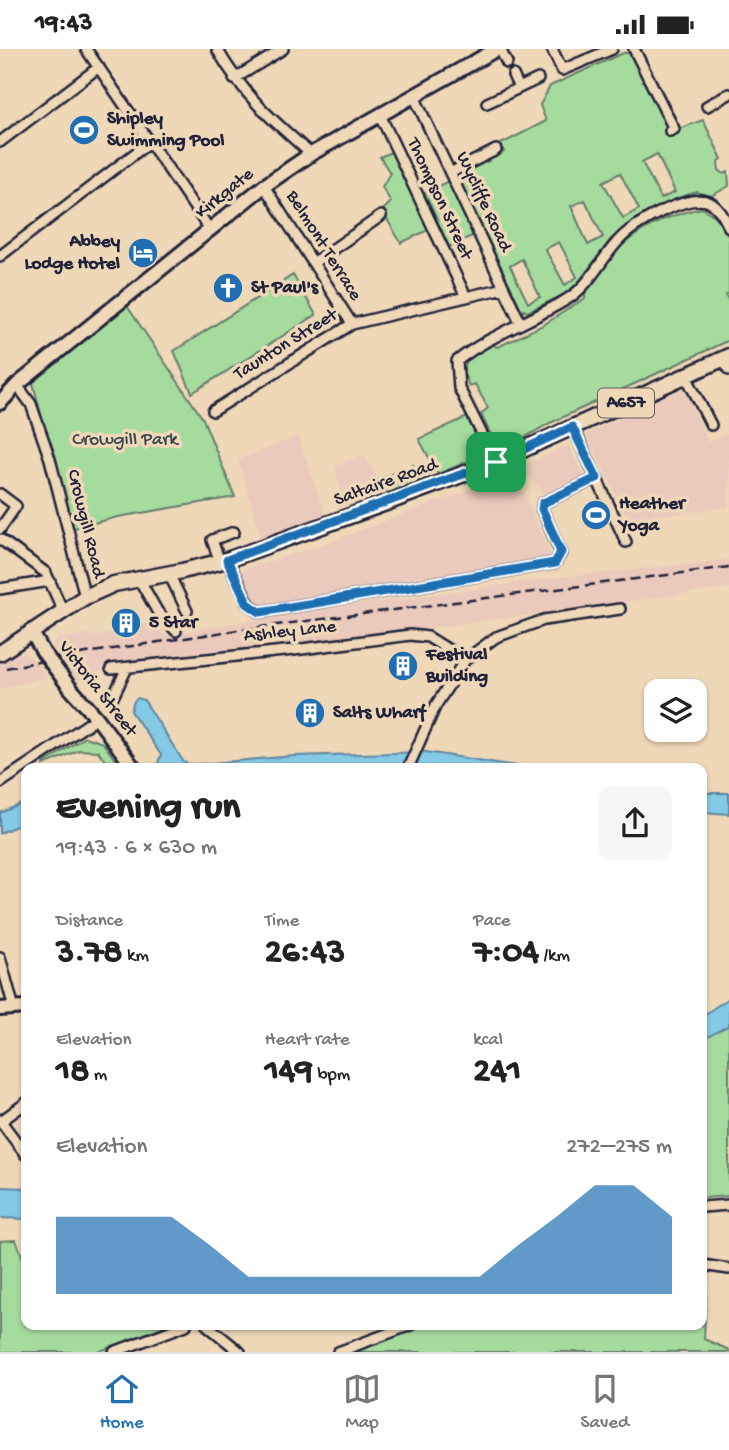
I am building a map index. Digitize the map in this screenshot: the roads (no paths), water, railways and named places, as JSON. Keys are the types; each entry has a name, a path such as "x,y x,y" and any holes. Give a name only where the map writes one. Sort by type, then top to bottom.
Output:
{"main road":[{"name":"Saltaire Road","path":"85,597 114,584 223,561 496,462 687,376 727,362"},
{"name":"A657","path":"0,653 85,597"}],"street":[{"path":"86,49 211,230"},
{"path":"216,49 234,79 267,116 311,154"},
{"path":"234,79 283,49"},
{"path":"498,49 507,63"},
{"name":"Kirkgate","path":"0,403 17,385 264,186 311,154 498,49"},
{"path":"552,49 562,70 612,49"},
{"path":"634,49 674,129 670,131"},
{"path":"0,142 99,67"},
{"path":"513,75 519,88"},
{"path":"487,103 538,79"},
{"path":"707,106 729,94"},
{"name":"Wycliffe Road","path":"414,96 521,324"},
{"name":"Thompson Street","path":"380,115 466,297"},
{"path":"0,256 150,142"},
{"path":"450,173 496,150"},
{"name":"Belmont Terrace","path":"264,186 352,324"},
{"path":"496,462 459,389 457,361 476,346 571,297 590,278 621,238 642,222 673,207 696,200 710,203 722,213 729,227"},
{"path":"313,263 381,216"},
{"name":"Taunton Street","path":"213,411 352,324 504,288"},
{"path":"687,376 711,425"},
{"name":"Crowgill Road","path":"17,385 31,404 50,459 85,597"},
{"path":"572,427 626,542"},
{"path":"234,533 212,540 248,604 260,612 555,563 561,552 542,509 543,503 597,478"},
{"path":"0,494 16,506 0,529"},
{"path":"0,539 46,573 64,611"},
{"path":"169,574 187,611"},
{"path":"139,579 157,611 176,631"},
{"path":"0,589 50,581"},
{"path":"410,763 436,705 465,660 496,638 544,620 620,609"},
{"name":"Victoria Street","path":"31,631 43,652 130,763"},
{"name":"Ashley Lane","path":"111,669 410,635 428,637 465,660"},
{"path":"113,697 127,668"},
{"path":"30,763 97,719"},
{"path":"0,783 21,769"},
{"path":"0,957 20,1008 0,1009"},
{"path":"21,1106 0,1121 21,1148"},
{"path":"707,1207 729,1205"},
{"path":"707,1266 729,1269"},
{"path":"114,1352 173,1330"},
{"path":"213,1330 240,1352"},
{"path":"338,1352 397,1330"}],"water":[{"path":"138,698 144,700 186,763 158,763 161,755 131,711"},
{"path":"426,752 498,763 212,763 294,756"},
{"path":"707,793 729,793 729,814 707,812"},
{"path":"21,804 21,824 0,833 0,813"},
{"path":"729,998 729,1025 707,1037 707,1013"},
{"path":"0,1187 21,1188 21,1219 0,1218"}],"railway":[{"path":"6,668 237,630 729,567"}],"place":[{"name":"Shipley Swimming Pool","path":"84,130"},
{"name":"Abbey Lodge Hotel","path":"143,253"},
{"name":"St Paul's","path":"228,288"},
{"name":"Heather Yoga","path":"596,515"},
{"name":"5 Star","path":"126,623"},
{"name":"Festival Building","path":"403,666"},
{"name":"Salts Wharf","path":"310,713"}],"park label":[{"name":"Crowgill Park","path":"125,440"}]}
